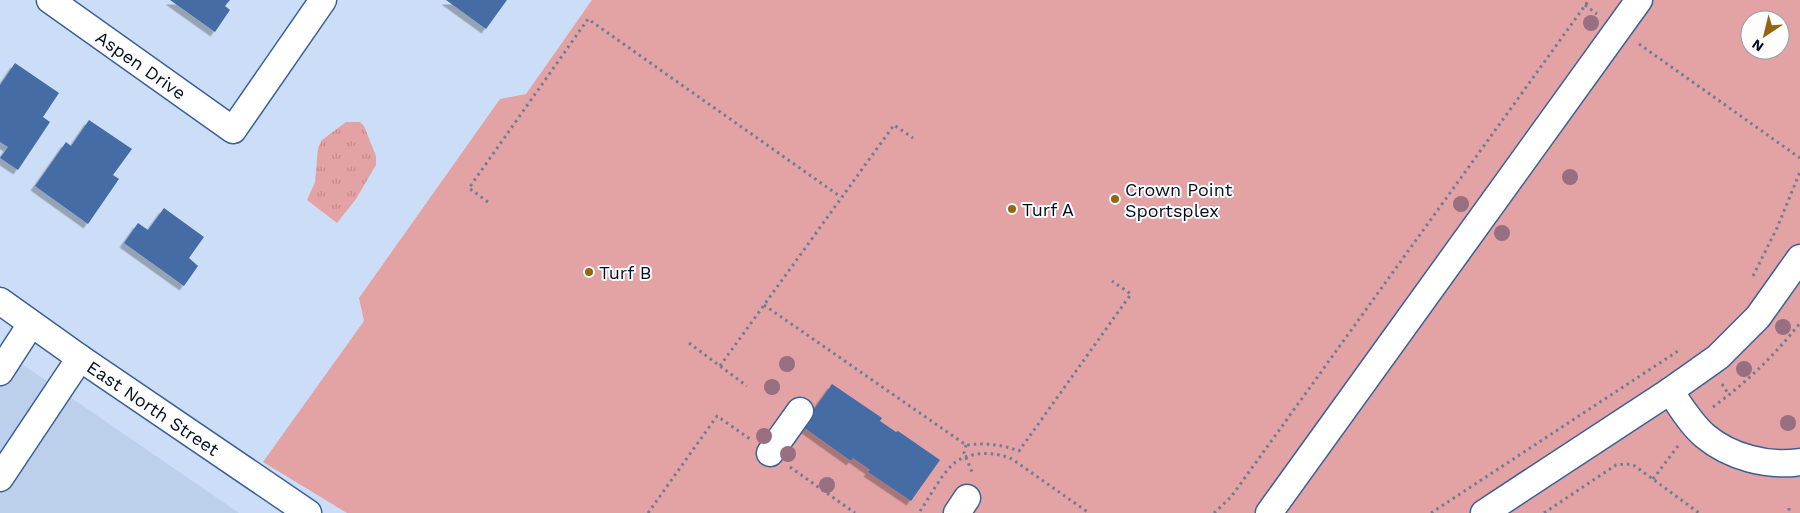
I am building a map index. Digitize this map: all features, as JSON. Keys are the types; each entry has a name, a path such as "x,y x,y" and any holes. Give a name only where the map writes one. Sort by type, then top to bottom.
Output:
{"street":[{"name":"Aspen Drive","path":"50,0 233,130 323,0"},
{"path":"1269,513 1639,0"},
{"path":"1484,513 1670,391 1718,357 1758,317 1800,258"},
{"name":"East North Street","path":"0,301 80,358 308,513"},
{"path":"0,372 31,324"},
{"path":"0,478 80,358"},
{"path":"1670,391 1695,426 1717,445 1732,452 1766,462 1800,462"},
{"path":"770,453 800,411"}],"path":[{"path":"1214,513 1232,497 1589,0"},
{"path":"488,202 469,188 588,19 841,197"},
{"path":"1639,44 1800,158"},
{"path":"720,366 894,125 913,138"},
{"path":"1751,279 1777,228 1800,172"},
{"path":"764,305 966,445 999,444 1019,452 1131,294 1112,281"},
{"path":"1706,411 1729,395 1766,362 1800,323"},
{"path":"689,343 748,386"},
{"path":"1431,513 1684,347"},
{"path":"1720,382 1729,395"},
{"path":"648,513 717,416 855,513"},
{"path":"1653,479 1682,442"},
{"path":"965,495 966,458 964,453 966,445"},
{"path":"920,511 952,465 966,458 984,454 1003,455 1021,465 1089,513"},
{"path":"1544,513 1619,464 1634,466 1699,513"},
{"path":"1789,508 1790,513"}],"shaded area":[{"path":"0,349 239,513 0,513"}],"green space":[{"name":"Crown Point Sportsplex","path":"592,0 1800,0 1800,513 347,513 263,462 364,321 359,298 500,99 526,94"},
{"path":"346,122 360,122 364,126 376,156 376,165 356,199 337,223 307,200 315,182 318,148 322,140"}],"building":[{"path":"170,0 230,0 225,6 230,10 215,32"},
{"path":"446,0 507,0 486,29"},
{"path":"15,63 59,93 43,117 50,122 18,170 0,158 8,147 0,142 0,85"},
{"path":"89,120 132,149 113,175 119,179 88,224 35,186 66,142 71,146"},
{"path":"164,208 204,237 189,258 198,266 184,286 124,243 138,223 148,230"},
{"path":"832,384 882,418 880,421 940,460 911,501 868,472 870,470 853,458 851,461 802,426"}],"place":[{"name":"Crown Point Sportsplex","path":"1115,199"},
{"name":"Turf A","path":"1012,209"},
{"name":"Turf B","path":"589,272"}]}
